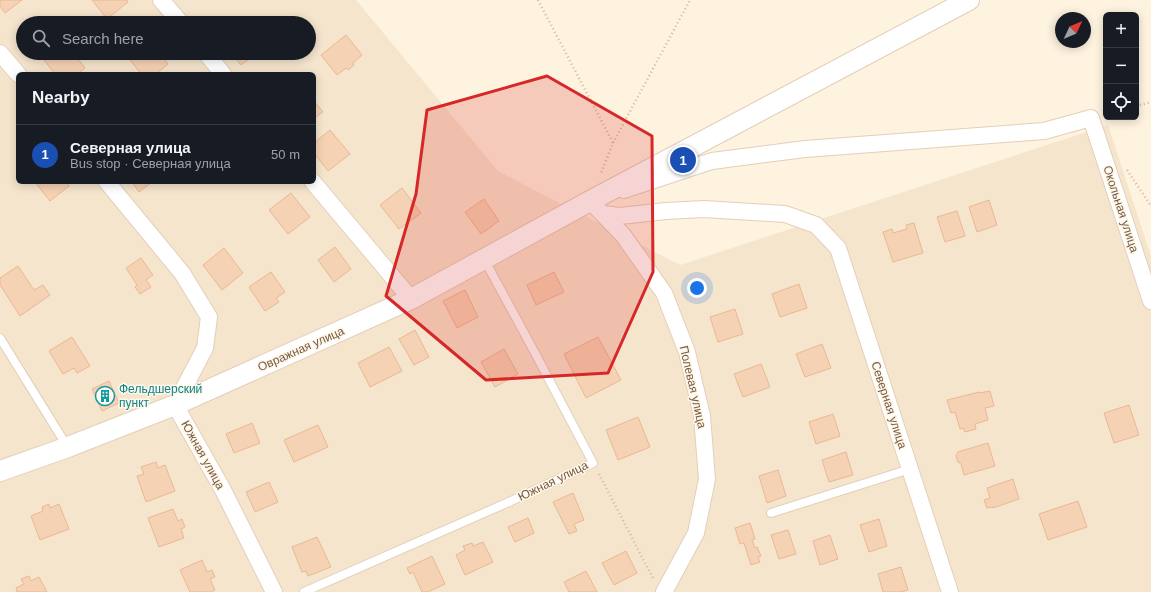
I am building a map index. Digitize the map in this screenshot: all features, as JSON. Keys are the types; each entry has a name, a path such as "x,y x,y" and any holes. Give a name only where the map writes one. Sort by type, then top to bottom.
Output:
{"street":[{"path":"162,0 175,16"},
{"name":"Овражная улица","path":"0,470 68,447 175,405 411,299 484,259 597,208 969,0"},
{"path":"0,53 16,72"},
{"path":"212,60 221,72"},
{"name":"Окольная улица","path":"597,208 712,161 804,149 1044,131 1092,118 1151,301"},
{"path":"109,184 182,273 210,317 205,348 175,405"},
{"path":"315,184 411,299"},
{"name":"Северная улица","path":"597,208 620,216 704,209 785,214 816,225 838,248 950,592"},
{"name":"Полевая улица","path":"597,208 622,236 664,293 687,352 702,416 707,479 696,533 661,588"},
{"name":"Южная улица","path":"175,405 223,490 274,592"}],"lane":[{"name":"Южная улица","path":"304,592 509,502 593,463 484,259"},
{"path":"0,338 68,447"},
{"path":"771,513 910,469"}],"path":[{"path":"538,0 613,143"},
{"path":"597,208 613,143 690,0"},
{"path":"1139,105 1151,102"},
{"path":"593,463 644,561 661,588"}],"highlighted area":[{"path":"547,76 652,136 653,272 608,373 486,380 386,296 416,194 427,110"}],"shaded area":[{"path":"0,0 356,0 498,171 680,265 1108,125 1151,256 1151,592 0,592"}],"building":[{"path":"0,0 22,0 5,13 0,6"},
{"path":"92,0 127,0 128,2 111,16 105,16"},
{"path":"346,35 362,55 348,70 346,68 337,75 321,55"},
{"path":"44,60 79,60 85,68 80,72 53,72"},
{"path":"130,60 165,60 168,64 158,72 139,72"},
{"path":"237,60 248,60 241,65"},
{"path":"316,103 323,112 316,117"},
{"path":"330,130 350,154 328,171 316,156 316,141"},
{"path":"37,184 68,184 69,186 50,201"},
{"path":"133,184 149,184 139,192"},
{"path":"402,188 421,213 399,229 380,205"},
{"path":"291,193 310,217 288,234 269,210"},
{"path":"484,199 499,221 481,234 465,212"},
{"path":"989,200 997,225 977,232 969,207"},
{"path":"957,211 965,236 945,242 937,217"},
{"path":"914,223 923,253 893,262 883,232 892,229 893,233 907,229 906,225"},
{"path":"335,247 351,269 334,282 318,260"},
{"path":"224,248 243,273 222,290 203,265"},
{"path":"141,258 153,275 146,280 151,287 140,294 135,287 137,285 126,268"},
{"path":"18,266 34,290 43,285 50,295 20,316 0,285 0,278"},
{"path":"271,272 285,292 276,298 279,302 265,311 249,287"},
{"path":"554,272 564,292 536,305 527,285"},
{"path":"799,284 807,308 780,317 772,294"},
{"path":"465,290 478,317 457,328 443,301"},
{"path":"735,309 743,334 718,342 710,317"},
{"path":"415,330 429,357 414,365 399,339"},
{"path":"72,337 90,366 77,373 74,368 63,374 49,351"},
{"path":"598,337 621,380 586,398 564,354"},
{"path":"822,344 831,368 805,377 796,354"},
{"path":"389,347 402,371 370,387 358,363"},
{"path":"504,349 518,374 495,387 481,362"},
{"path":"761,364 770,387 743,397 734,374"},
{"name":"Фельдшерский пункт","path":"109,381 119,403 102,411 92,389"},
{"path":"990,391 994,406 985,408 988,420 975,424 976,429 965,432 963,428 960,429 955,412 951,413 947,400 979,392"},
{"path":"1129,405 1139,435 1114,443 1104,413"},
{"path":"833,414 840,436 816,444 809,422"},
{"path":"638,417 650,447 618,460 606,430"},
{"path":"252,423 260,443 234,453 226,434"},
{"path":"318,425 328,447 294,462 284,440"},
{"path":"988,443 995,466 964,475 961,464 958,462 956,456 958,452"},
{"path":"846,452 853,475 829,482 822,460"},
{"path":"156,462 158,468 165,465 175,491 146,502 137,476 144,474 141,467"},
{"path":"778,470 786,496 767,503 759,476"},
{"path":"1013,479 1019,499 993,508 987,508 984,500 990,498 987,488"},
{"path":"269,482 278,502 255,512 246,492"},
{"path":"573,493 584,520 574,524 577,531 569,534 553,502"},
{"path":"1078,501 1087,527 1048,540 1039,514"},
{"path":"49,504 50,508 59,504 69,529 40,540 31,516 43,511 42,507"},
{"path":"173,509 178,521 182,519 185,527 181,529 184,538 159,547 148,518"},
{"path":"528,518 534,533 515,542 508,527"},
{"path":"879,519 887,546 869,552 860,525"},
{"path":"750,523 755,539 752,540 755,548 757,547 761,556 758,557 760,562 751,565 744,543 740,544 735,528"},
{"path":"788,530 796,554 779,559 771,535"},
{"path":"830,535 838,559 820,565 813,541"},
{"path":"317,537 331,567 308,576 306,571 302,572 292,547"},
{"path":"483,542 493,562 465,575 456,555 465,550 463,546 472,543 473,546"},
{"path":"626,551 637,573 614,585 602,563"},
{"path":"432,556 445,584 428,592 422,592 413,572 410,574 407,568"},
{"path":"202,560 207,572 212,570 215,577 210,579 215,590 211,592 190,592 180,570"},
{"path":"901,567 908,590 901,592 883,592 878,574"},
{"path":"586,571 597,592 569,592 564,582"},
{"path":"29,576 31,581 39,577 47,592 17,592 16,588 24,584 21,579"}],"place":[{"name":"Северная улица","path":"683,160"},
{"name":"Фельдшерский пункт","path":"105,396"}]}
